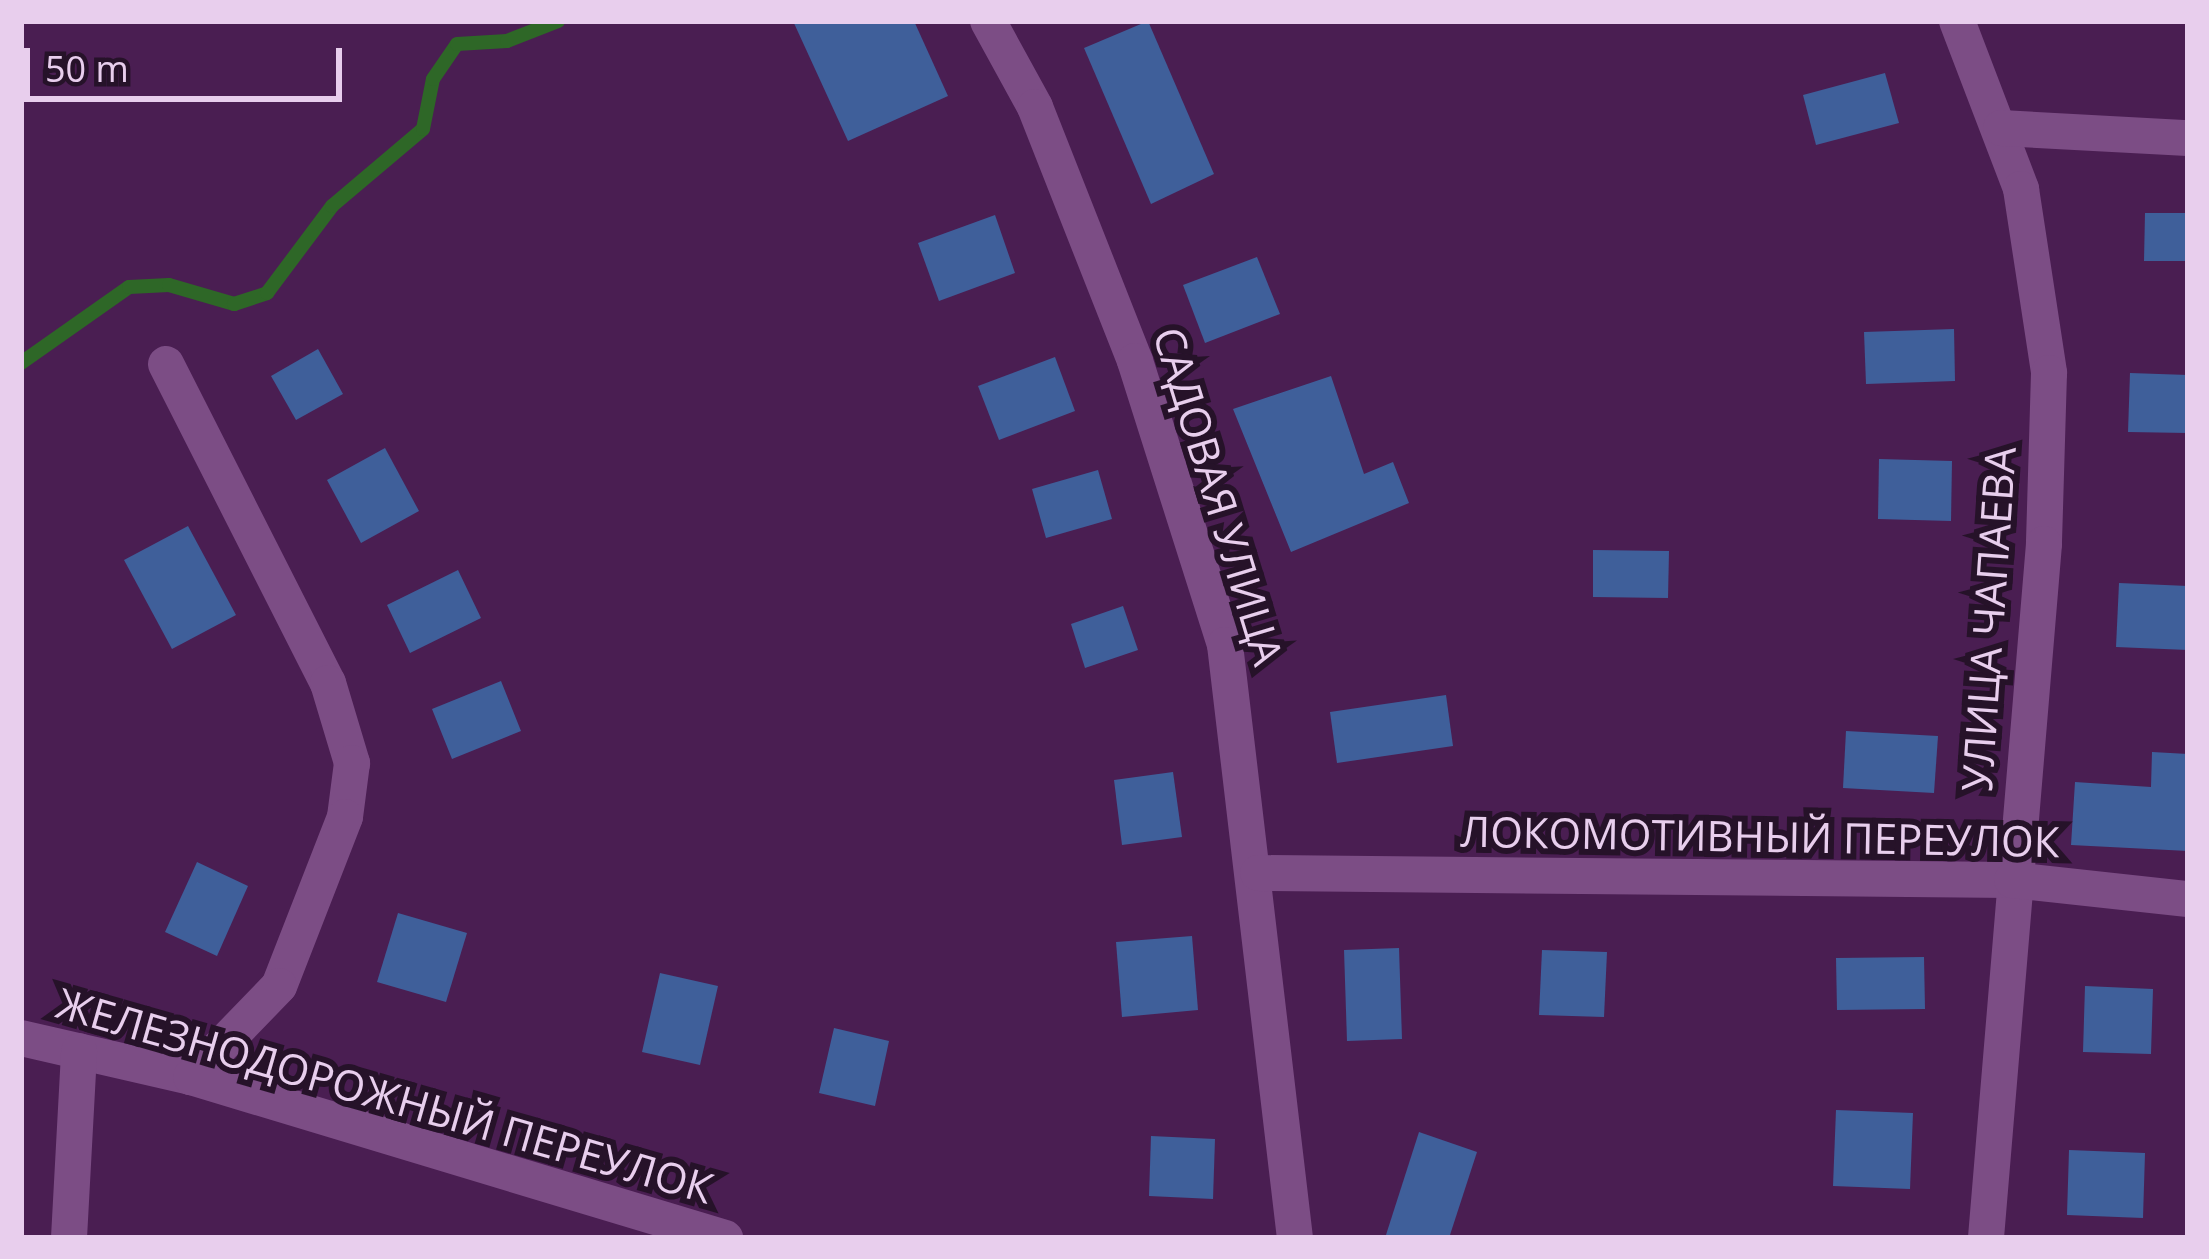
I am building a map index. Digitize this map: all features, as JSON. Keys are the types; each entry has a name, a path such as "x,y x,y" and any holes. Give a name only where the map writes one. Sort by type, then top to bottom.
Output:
{"street":[{"name":"САДОВАЯ УЛИЦА","path":"988,21 1034,107 1135,361 1225,645 1258,873 1295,1238"},
{"name":"УЛИЦА ЧАПАЕВА","path":"1957,21 2001,128 2036,253 2049,373 2044,544 2012,880 1986,1238"},
{"path":"2001,128 2188,138"},
{"path":"166,364 328,683 352,764 345,818 279,986 191,1077"},
{"name":"ЛОКОМОТИВНЫЙ ПЕРЕУЛОК","path":"1258,873 2012,880 2188,899"},
{"name":"ЖЕЛЕЗНОДОРОЖНЫЙ ПЕРЕУЛОК","path":"21,1038 191,1077 725,1238"},
{"path":"69,1238 79,1051"}],"building":[{"path":"793,21 914,21 948,96 848,141"},
{"path":"1148,21 1214,174 1151,204 1084,48"},
{"path":"1885,73 1899,123 1816,145 1803,95"},
{"path":"2145,213 2188,213 2188,261 2144,261"},
{"path":"995,215 1015,273 939,301 918,243"},
{"path":"1257,257 1280,314 1205,343 1183,285"},
{"path":"1954,329 1955,381 1866,384 1864,332"},
{"path":"318,349 343,394 296,420 271,376"},
{"path":"1055,357 1075,411 999,440 978,386"},
{"path":"2130,373 2188,375 2188,433 2128,432"},
{"path":"1331,376 1364,474 1393,462 1409,503 1291,552 1233,409"},
{"path":"385,448 419,511 361,543 327,480"},
{"path":"1879,459 1952,461 1951,521 1878,519"},
{"path":"1098,470 1112,519 1046,538 1032,489"},
{"path":"188,526 236,615 172,649 124,560"},
{"path":"1593,550 1669,551 1668,598 1593,597"},
{"path":"458,570 481,618 410,653 387,605"},
{"path":"2119,583 2188,586 2188,650 2116,647"},
{"path":"1123,606 1138,650 1085,668 1071,624"},
{"path":"501,681 521,731 452,759 432,709"},
{"path":"1446,695 1453,746 1337,763 1330,712"},
{"path":"1846,731 1938,736 1934,793 1843,788"},
{"path":"2152,752 2188,754 2188,851 2071,845 2075,782 2151,787"},
{"path":"1173,772 1182,837 1122,845 1114,780"},
{"path":"197,862 248,886 217,956 165,932"},
{"path":"398,913 467,933 446,1002 377,982"},
{"path":"1192,936 1198,1010 1122,1017 1116,942"},
{"path":"1399,948 1402,1039 1347,1041 1344,950"},
{"path":"1542,950 1607,952 1604,1017 1539,1015"},
{"path":"1924,957 1925,1009 1837,1010 1836,958"},
{"path":"660,973 718,986 700,1065 642,1052"},
{"path":"2085,986 2153,989 2151,1054 2083,1052"},
{"path":"834,1028 889,1041 875,1106 819,1093"},
{"path":"1836,1110 1913,1113 1910,1189 1833,1186"},
{"path":"1419,1132 1477,1152 1449,1238 1385,1238"},
{"path":"1151,1136 1215,1139 1213,1199 1149,1196"},
{"path":"2069,1150 2145,1153 2143,1218 2067,1215"}],"waterway":[{"path":"21,363 129,287 169,285 234,304 267,293 332,206 423,129 433,79 457,44 507,41 558,21"}]}
